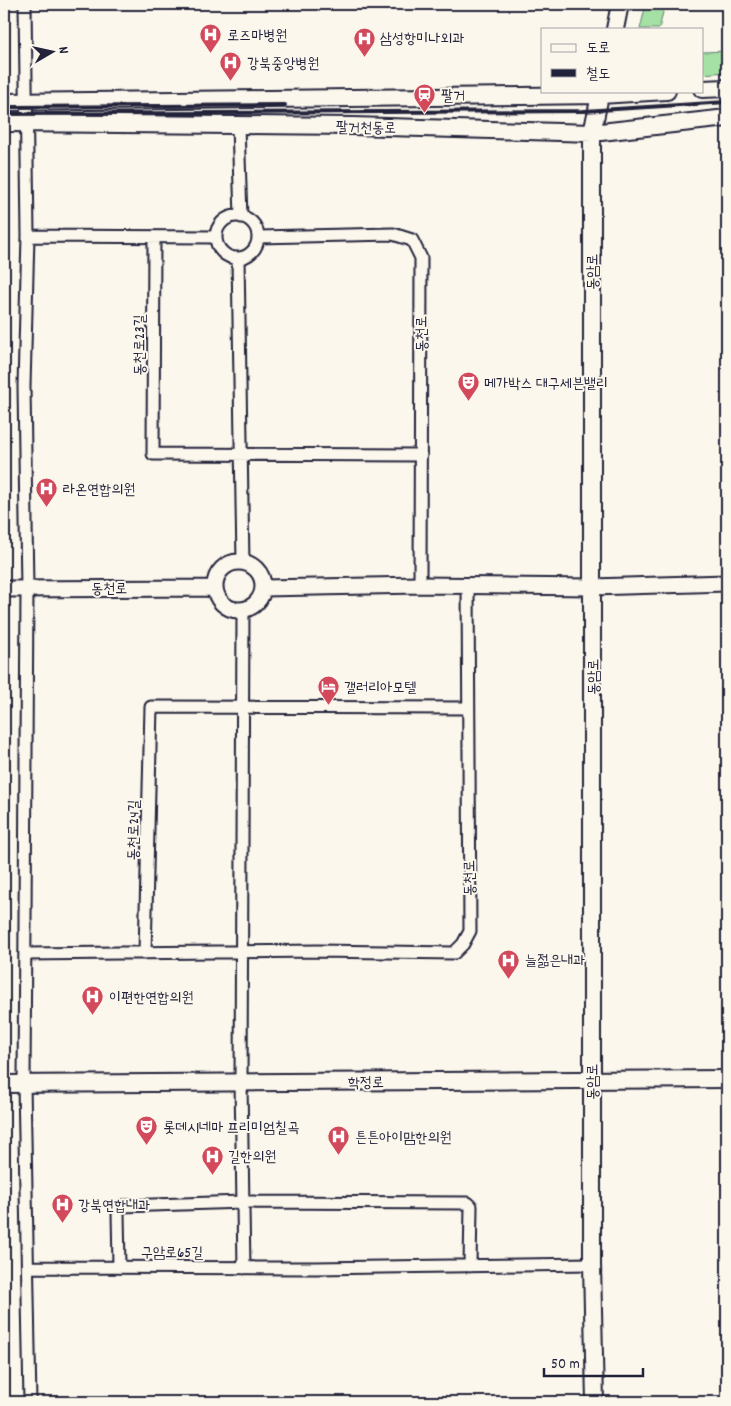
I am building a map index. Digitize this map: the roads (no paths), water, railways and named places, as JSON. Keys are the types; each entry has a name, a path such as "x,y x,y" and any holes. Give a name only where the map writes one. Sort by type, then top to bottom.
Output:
{"main road":[{"path":"615,28 620,4"},
{"path":"704,89 727,88"},
{"name":"팔거천동로","path":"4,102 26,100 634,92"},
{"name":"동암로","path":"595,1402 592,1264 592,133 601,93"},
{"name":"팔거천동로","path":"4,122 352,126 592,133 727,118"},
{"name":"학정로","path":"4,1084 727,1079"}],"street":[{"path":"25,4 28,236 24,432 27,589 24,1084 29,1267 30,1402"},
{"path":"238,126 241,217"},
{"path":"241,217 255,226 258,237 252,252 238,258 225,255 217,244 216,237 217,231 224,221 241,217"},
{"name":"동천로","path":"258,237 393,234 412,240 421,258 420,585"},
{"path":"28,236 216,237"},
{"name":"동천로23길","path":"154,237 153,454 240,454"},
{"path":"238,258 243,563"},
{"path":"240,454 421,454"},
{"path":"231,563 243,563 254,567 259,573 263,588 256,602 243,610 235,610 221,602 215,588 219,573 224,567 231,563"},
{"path":"263,588 420,585 592,587 727,583"},
{"name":"동천로","path":"241,953 454,953 463,944 470,931 468,586"},
{"name":"동천로","path":"4,589 215,588"},
{"path":"243,610 241,1083 244,1268"},
{"name":"동천로24길","path":"145,953 151,707 242,707"},
{"path":"242,707 468,708"},
{"path":"26,954 241,953"},
{"path":"119,1267 118,1212 122,1206 128,1204 243,1202 468,1203 471,1206 470,1266 592,1264"},
{"name":"구암로65길","path":"29,1267 316,1268 470,1266"}],"railway":[{"path":"4,114 584,111 727,102"},
{"path":"12,107 285,105"}],"place":[{"name":"로즈마병원","path":"211,54"},
{"name":"삼성항미나외과","path":"364,57"},
{"name":"강북중앙병원","path":"231,82"},
{"name":"팔거","path":"425,114"},
{"name":"메가박스 대구세븐밸리","path":"468,402"},
{"name":"라온연합의원","path":"47,508"},
{"name":"갤러리아모텔","path":"328,706"},
{"name":"늘젊은내과","path":"509,979"},
{"name":"이편한연합의원","path":"93,1016"},
{"name":"롯데시네마 프리미엄칠곡","path":"147,1146"},
{"name":"튼튼아이맘한의원","path":"339,1156"},
{"name":"길한의원","path":"212,1175"},
{"name":"강북연합내과","path":"62,1224"}]}
